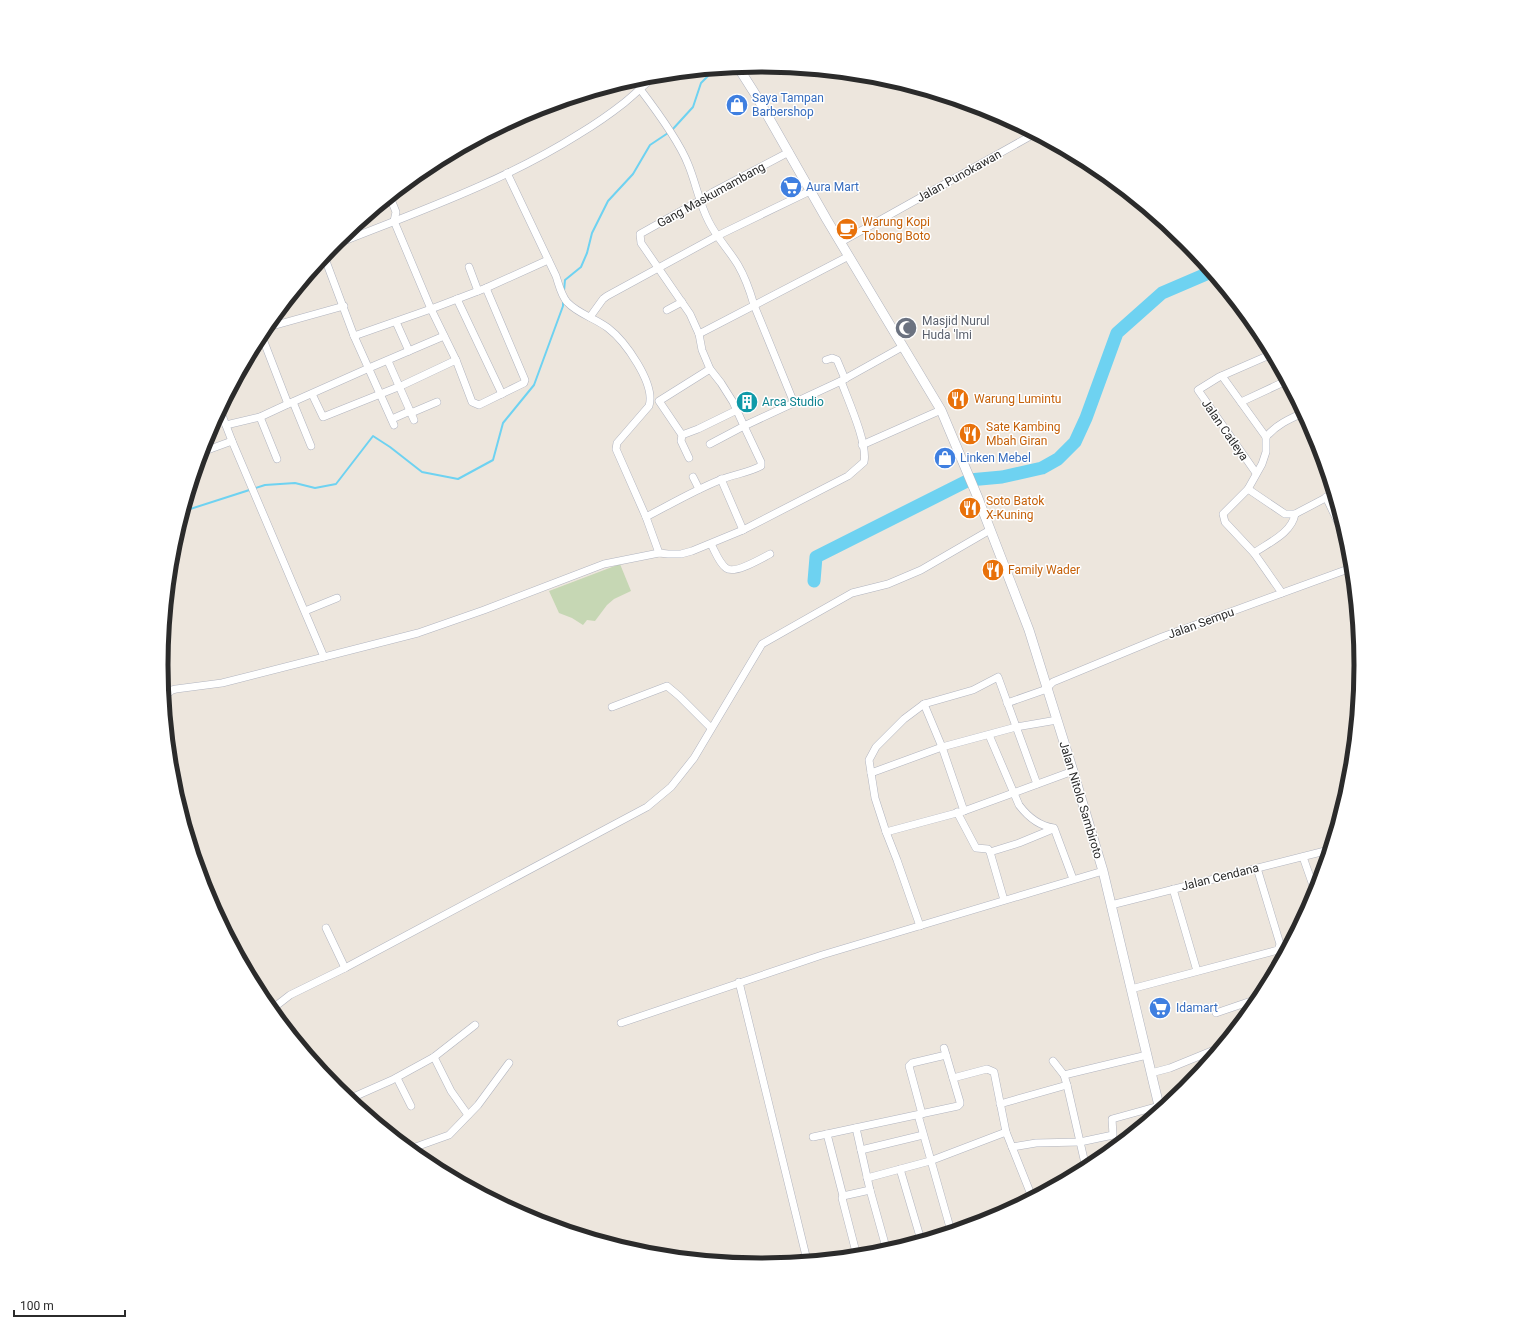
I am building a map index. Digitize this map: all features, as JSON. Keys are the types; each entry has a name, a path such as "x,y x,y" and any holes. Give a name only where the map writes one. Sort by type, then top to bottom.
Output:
{"street":[{"name":"Jalan Nitolo Sambiroto","path":"741,73 902,347 941,410 978,498 1029,630 1048,685 1057,720 1103,871 1159,1104"},
{"path":"349,239 528,164 579,134 623,104 648,83"},
{"path":"640,90 674,138 688,163 699,201 717,236 738,265 750,290 754,305 794,403"},
{"name":"Jalan Punokawan","path":"841,242 1030,136"},
{"name":"Gang Maskumambang","path":"658,267 641,243 640,234 713,192 789,152"},
{"path":"507,174 556,276 560,290 566,301 578,312 590,317 610,329 621,340 640,366 651,395 650,403 649,406 616,442 616,449 646,517 659,553"},
{"path":"590,317 595,308 607,296 717,236 810,191"},
{"path":"392,202 396,212 394,221 431,309 456,360 472,402 479,405 524,383 525,380 486,288"},
{"path":"699,334 849,256"},
{"path":"354,336 486,288 548,260"},
{"path":"326,262 354,336 393,422 437,402"},
{"path":"469,267 478,291"},
{"path":"646,517 721,479 740,475 761,466 761,462 737,410 721,383 710,369 702,350 699,334 690,314 658,267"},
{"path":"457,299 502,394"},
{"path":"667,310 682,302"},
{"path":"276,325 344,306"},
{"path":"396,322 409,351"},
{"path":"226,425 260,417 444,336"},
{"path":"264,342 311,446"},
{"path":"710,444 744,426 843,380 902,347"},
{"path":"1267,356 1222,376 1266,437 1266,452 1248,489 1222,514 1225,522 1254,553 1282,593"},
{"path":"169,693 176,689 222,683 418,633 604,564 659,553 681,554 711,544 743,530 848,476 864,462 865,458 857,423 837,360 832,358 826,360"},
{"path":"312,394 323,417 456,360"},
{"path":"388,361 411,415"},
{"path":"650,403 659,401 710,369"},
{"name":"Jalan Catleya","path":"1222,376 1198,391 1256,473"},
{"path":"1241,402 1282,383"},
{"path":"659,401 682,435 681,442 689,458"},
{"path":"682,435 737,410"},
{"path":"862,445 941,410"},
{"path":"1266,437 1277,426 1298,415"},
{"path":"223,417 324,657"},
{"path":"260,417 277,459"},
{"path":"208,450 232,441"},
{"path":"693,477 699,489"},
{"path":"721,479 743,530"},
{"path":"1248,489 1285,514 1295,514 1329,495"},
{"path":"1254,553 1286,530 1292,524 1295,514"},
{"path":"277,1006 285,998 345,968 647,808 670,787 694,758 710,728 762,644 852,593 888,584 921,570 990,530"},
{"path":"711,544 722,564 730,570 741,568 770,554"},
{"name":"Jalan Sempu","path":"1007,703 1162,637 1346,570"},
{"path":"304,611 336,598"},
{"path":"920,926 875,798 869,760 876,747 904,719 924,704 973,690 998,677 1037,784"},
{"path":"612,707 667,686 710,728"},
{"path":"924,704 942,747 960,811 976,848 988,849 990,852 1004,900"},
{"path":"871,773 942,747 1016,727 1057,720"},
{"path":"989,735 1013,793 1024,812 1043,827 1054,828"},
{"path":"886,832 960,811 1073,771"},
{"path":"990,852 1019,844 1054,828"},
{"path":"1054,828 1073,879"},
{"name":"Jalan Cendana","path":"1111,905 1173,888 1324,851"},
{"path":"1303,857 1312,883"},
{"path":"1131,989 1275,952 1280,947 1257,868"},
{"path":"621,1023 822,955 1103,871"},
{"path":"1173,888 1197,971"},
{"path":"326,928 345,968"},
{"path":"739,982 806,1256"},
{"path":"1216,1013 1248,1002"},
{"path":"355,1096 397,1078 434,1058 475,1025"},
{"path":"1151,1073 1170,1068 1211,1051"},
{"path":"813,1137 828,1134 920,1114 958,1106 960,1104 945,1052 912,1063 909,1066 920,1114 923,1135 950,1228"},
{"path":"1064,1075 1147,1055"},
{"path":"434,1058 451,1091 468,1115"},
{"path":"1053,1061 1064,1075 1084,1162"},
{"path":"416,1147 449,1135 478,1105 509,1063"},
{"path":"953,1078 987,1069 994,1072 1006,1132 1030,1193"},
{"path":"397,1078 411,1106"},
{"path":"1000,1104 1067,1085"},
{"path":"1012,1147 1036,1143 1080,1142 1113,1135 1112,1119 1154,1109"},
{"path":"856,1128 870,1190 885,1245"},
{"path":"867,1178 930,1161 1006,1132"},
{"path":"828,1134 856,1250"},
{"path":"860,1150 923,1135"},
{"path":"900,1169 920,1236"},
{"path":"843,1196 870,1190"}],"green space":[{"path":"620,564 631,591 614,599 607,605 595,621 587,620 583,625 572,618 559,613 549,591"}],"waterway":[{"path":"672,130 693,107 701,83 710,74"},
{"path":"564,291 565,280 581,267 587,253 592,233 608,201 633,174 650,145 668,133"},
{"path":"814,581 816,557 969,480 1002,477 1042,468 1058,459 1075,442 1086,418 1117,333 1162,293 1207,274"},
{"path":"189,509 265,485 295,483 315,488 336,484 373,436 390,447 422,472 458,479 493,460 503,423 534,385 563,306 563,301"}],"place":[{"name":"Saya Tampan Barbershop","path":"737,105"},
{"name":"Aura Mart","path":"791,187"},
{"name":"Warung Kopi Tobong Boto","path":"847,229"},
{"name":"Masjid Nurul Huda 'lmi","path":"906,328"},
{"name":"Warung Lumintu","path":"958,399"},
{"name":"Arca Studio","path":"747,402"},
{"name":"Sate Kambing Mbah Giran","path":"970,434"},
{"name":"Linken Mebel","path":"945,458"},
{"name":"Soto Batok X-Kuning","path":"970,508"},
{"name":"Family Wader","path":"993,570"},
{"name":"Idamart","path":"1160,1008"}]}
